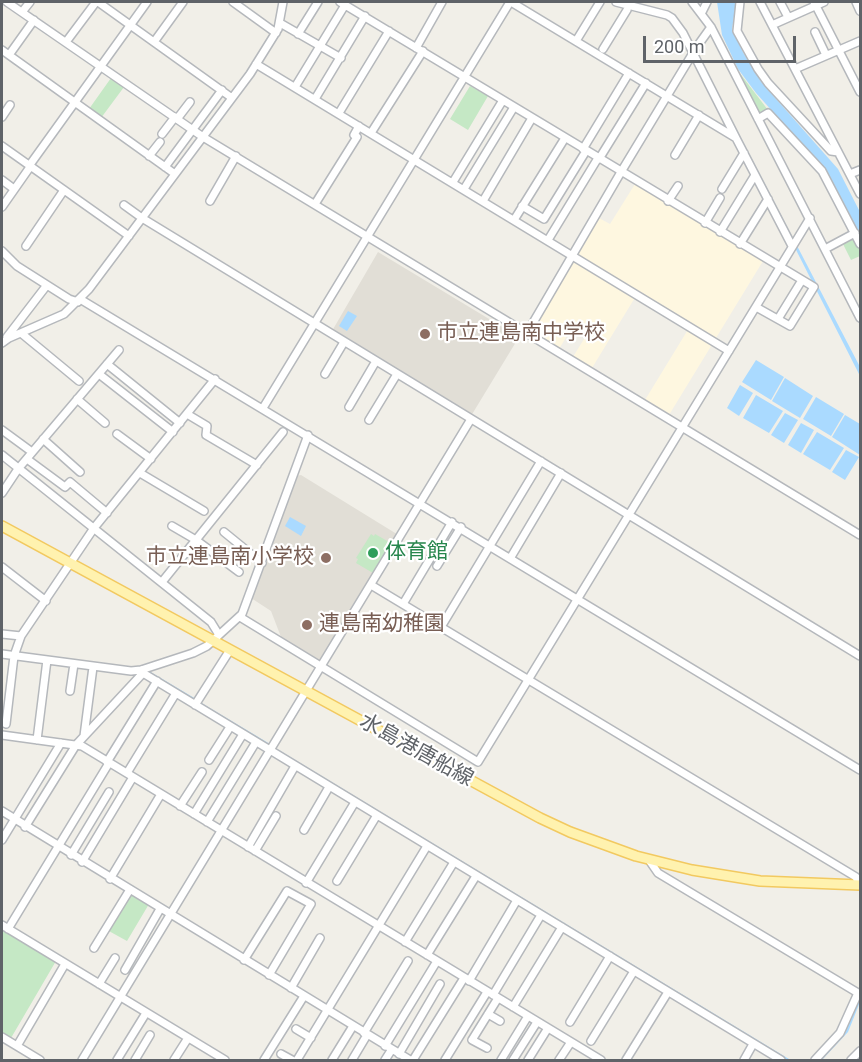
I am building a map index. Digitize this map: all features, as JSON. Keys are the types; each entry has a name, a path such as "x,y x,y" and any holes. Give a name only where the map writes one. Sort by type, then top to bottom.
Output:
{"main road":[{"name":"水島港唐船線","path":"2,526 216,638 230,650 540,818 590,840 649,860 692,870 760,881 860,885"}],"street":[{"path":"7,2 203,137 861,535"},
{"path":"22,12 30,2"},
{"path":"66,42 99,2 232,98"},
{"path":"2,207 147,2"},
{"path":"154,42 183,2"},
{"path":"232,2 276,33"},
{"path":"2,342 64,314 79,300 142,219 256,64 280,24 283,2"},
{"path":"298,34 318,2"},
{"path":"371,133 420,50 442,2"},
{"path":"263,408 511,2 736,138"},
{"path":"576,41 600,2"},
{"path":"616,2 628,3 670,16 683,33 695,51 755,175 794,244"},
{"path":"692,2 702,12 711,27 861,318"},
{"path":"702,12 707,2"},
{"path":"740,2 737,31 758,69 768,83 831,151 838,152"},
{"path":"760,2 861,194"},
{"path":"780,2 788,17"},
{"path":"772,25 815,3 824,2"},
{"path":"856,2 861,11"},
{"path":"295,87 342,3 814,287 790,326 756,306"},
{"path":"603,50 627,10 628,3"},
{"path":"815,3 861,92"},
{"path":"315,99 365,16"},
{"path":"9,55 34,20"},
{"path":"280,24 340,58"},
{"path":"527,333 621,172 711,27"},
{"path":"339,114 389,31"},
{"path":"815,32 826,55"},
{"path":"795,69 861,41"},
{"path":"2,50 175,174"},
{"path":"256,64 729,351"},
{"path":"522,206 544,219 629,73"},
{"path":"548,240 646,83"},
{"path":"165,167 222,90"},
{"path":"453,182 503,100"},
{"path":"149,156 190,102"},
{"path":"2,117 10,105"},
{"path":"464,189 514,107"},
{"path":"758,118 768,113 822,171 861,244"},
{"path":"675,155 699,115"},
{"path":"483,201 532,118"},
{"path":"315,204 357,137 354,135 359,126"},
{"path":"514,220 565,138"},
{"path":"2,146 129,236"},
{"path":"722,189 744,153"},
{"path":"210,201 236,156"},
{"path":"850,174 861,170"},
{"path":"720,232 755,175"},
{"path":"2,180 14,189"},
{"path":"669,201 678,186"},
{"path":"26,246 64,190"},
{"path":"705,223 720,198"},
{"path":"740,244 768,199"},
{"path":"124,205 142,219 861,656"},
{"path":"240,617 478,762 810,218"},
{"path":"825,249 855,233"},
{"path":"2,251 17,266 47,285 79,300 215,379 861,770"},
{"path":"778,319 802,280"},
{"path":"2,342 47,285"},
{"path":"21,333 79,381"},
{"path":"325,374 344,342"},
{"path":"2,493 29,455 119,350"},
{"path":"349,406 376,361"},
{"path":"107,364 180,423"},
{"path":"99,374 173,432"},
{"path":"369,420 397,374"},
{"path":"6,724 15,654 21,636 94,528 215,379"},
{"path":"77,399 105,423"},
{"path":"187,414 207,426 206,435 257,465"},
{"path":"82,1060 471,419"},
{"path":"2,430 65,487 70,482 107,513"},
{"path":"162,582 283,432"},
{"path":"117,434 151,459"},
{"path":"2,654 125,671 142,671 201,650 240,617 308,435"},
{"path":"43,439 80,471"},
{"path":"2,456 211,622 216,638"},
{"path":"441,627 541,461"},
{"path":"140,473 204,511"},
{"path":"511,558 561,473"},
{"path":"403,604 452,522"},
{"path":"172,526 196,540 239,572"},
{"path":"437,566 461,528"},
{"path":"224,532 261,563"},
{"path":"2,567 46,601"},
{"path":"371,585 856,877 860,885"},
{"path":"2,634 21,636"},
{"path":"197,703 230,650"},
{"path":"37,740 47,660"},
{"path":"70,691 74,664"},
{"path":"84,736 93,667"},
{"path":"142,671 176,693 197,703 230,727 272,749 329,787 781,1060"},
{"path":"27,825 76,745 142,671"},
{"path":"157,681 7,927 65,964 122,995 146,1013 188,1038 212,1057 225,1060"},
{"path":"84,860 176,693"},
{"path":"209,760 230,727"},
{"path":"194,814 243,734"},
{"path":"2,735 82,746 571,1042 595,1059"},
{"path":"207,822 255,742"},
{"path":"2,840 60,743"},
{"path":"251,849 295,766"},
{"path":"180,806 202,772"},
{"path":"304,830 329,787"},
{"path":"72,853 109,792"},
{"path":"111,877 161,794"},
{"path":"306,883 355,802"},
{"path":"2,811 111,877 129,891 160,909 172,913 270,972 304,996 329,1008 353,1026 413,1060 517,900"},
{"path":"337,881 377,815"},
{"path":"251,849 276,816"},
{"path":"297,1060 427,846"},
{"path":"649,860 658,873 858,993 840,1033 815,1060"},
{"path":"405,942 454,862"},
{"path":"427,955 476,876"},
{"path":"94,948 129,891"},
{"path":"246,958 287,891 311,904 270,972"},
{"path":"125,970 160,909"},
{"path":"445,1060 493,995 541,915"},
{"path":"513,1007 561,927"},
{"path":"292,986 320,938"},
{"path":"570,1022 610,956"},
{"path":"100,982 115,958"},
{"path":"352,1060 408,961"},
{"path":"395,1050 437,961"},
{"path":"18,1045 65,964"},
{"path":"591,1041 634,971"},
{"path":"385,1060 395,1050 440,984"},
{"path":"626,1060 668,992"},
{"path":"487,1048 472,1040 488,1014 493,995"},
{"path":"264,1060 304,996"},
{"path":"117,1060 146,1013"},
{"path":"488,1014 500,1021"},
{"path":"501,1060 528,1016"},
{"path":"513,1060 537,1022"},
{"path":"332,1060 353,1026"},
{"path":"528,1060 548,1028"},
{"path":"297,1029 311,1038"},
{"path":"135,1060 150,1035"},
{"path":"2,1037 40,1060"},
{"path":"174,1060 188,1038"},
{"path":"559,1060 571,1042"},
{"path":"744,1060 753,1044"},
{"path":"851,1060 861,1051"},
{"path":"281,1054 292,1060"}],"shaded area":[{"path":"635,184 763,261 669,415 645,400 692,323 639,291 592,368 573,357 587,334 573,326 559,349 534,334 533,327 597,217 610,224"},
{"name":"市立連島南中学校","path":"378,252 519,337 471,416 332,331"},
{"name":"市立連島南小学校","path":"301,475 400,536 321,662 281,637 271,611 251,598 296,476"}],"green space":[{"path":"736,69 768,110 762,114 758,113"},
{"path":"111,78 124,87 101,118 89,109"},
{"path":"470,86 488,96 468,130 450,119"},
{"path":"852,237 855,238 860,256 851,260 842,242"},
{"name":"体育館","path":"371,534 389,542 387,546 389,547 373,573 356,563 358,559 356,558"},
{"path":"131,894 149,904 127,941 107,930"},
{"path":"2,928 56,961 11,1038 2,1032"}],"water":[{"path":"623,2 670,12 685,30 860,367 860,376 792,242 672,17"},
{"path":"717,2 736,2 732,30 744,54 762,83 838,169 860,212 860,234 827,172 756,93 738,69 722,35"},
{"path":"348,311 357,316 347,331 339,326"},
{"path":"756,360 784,377 771,400 742,382"},
{"path":"785,378 813,396 800,418 772,401"},
{"path":"740,385 753,393 739,416 727,408"},
{"path":"756,395 783,411 769,433 743,418"},
{"path":"816,397 844,414 831,436 803,419"},
{"path":"785,413 798,420 784,443 771,435"},
{"path":"845,415 860,424 860,455 832,437"},
{"path":"801,423 814,430 801,453 788,445"},
{"path":"817,432 844,448 830,470 803,454"},
{"path":"846,450 859,457 845,480 832,472"},
{"path":"290,517 306,526 301,536 285,526"},
{"path":"860,989 860,1002 848,1032 822,1060 817,1060 842,1033"}],"waterway":[{"path":"127,667 139,667"},
{"path":"149,672 196,700"},
{"path":"200,703 270,745"},
{"path":"274,748 789,1060"},
{"path":"369,1031 386,1041"},
{"path":"390,1044 399,1049"},
{"path":"403,1051 411,1057"}],"place":[{"name":"市立連島南中学校","path":"425,334"},
{"name":"体育館","path":"373,553"},
{"name":"市立連島南小学校","path":"326,558"},
{"name":"連島南幼稚園","path":"307,625"}]}
